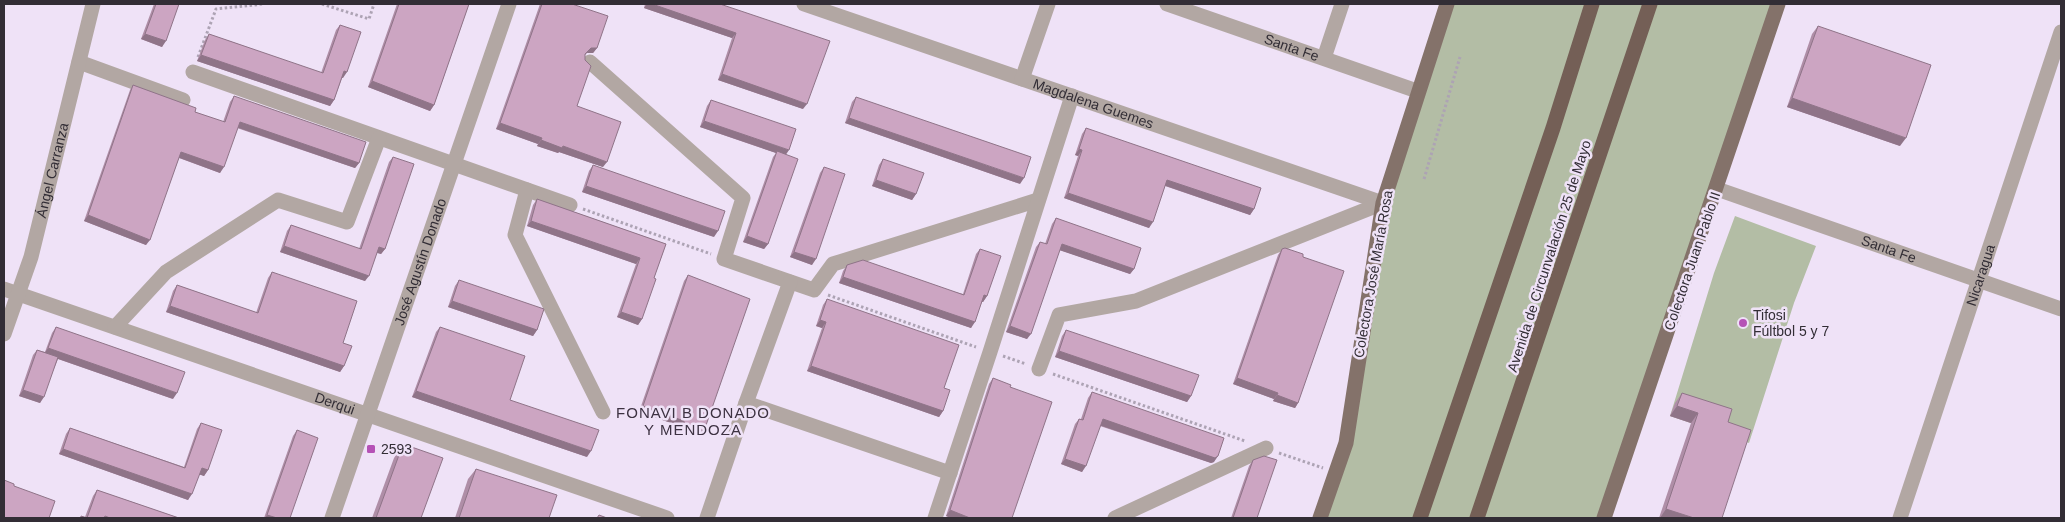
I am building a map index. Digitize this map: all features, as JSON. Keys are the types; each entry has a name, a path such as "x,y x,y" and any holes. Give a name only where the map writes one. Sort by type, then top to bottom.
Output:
{"highway":[{"path":"1420,518 1553,128 1592,4"},
{"name":"Avenida de Circunvalación 25 de Mayo","path":"1477,518 1650,4"},
{"path":"1489,518 1522,389"}],"main road":[{"name":"Colectora José María Rosa","path":"1320,518 1346,443 1382,203 1446,4"},
{"name":"Colectora Juan Pablo II","path":"1604,518 1778,4"}],"street":[{"name":"Ángel Carranza","path":"4,334 11,291 36,239 93,4"},
{"name":"José Agustín Donado","path":"332,518 509,4"},
{"name":"Magdalena Guemes","path":"804,4 1382,203"},
{"path":"1022,79 1048,4"},
{"name":"Santa Fe","path":"1167,4 1417,91"},
{"path":"1324,58 1342,4"},
{"name":"Nicaragua","path":"1900,518 2061,32"},
{"path":"79,62 183,100"},
{"path":"590,62 744,198 724,259 814,290 833,264 1038,200"},
{"path":"193,72 570,205"},
{"path":"935,518 1072,96"},
{"path":"115,327 166,272 278,200 347,222 379,138"},
{"name":"Santa Fe","path":"1716,189 2061,309"},
{"path":"527,190 514,235 603,412"},
{"path":"1039,369 1060,315 1136,301 1382,203"},
{"path":"707,518 790,282"},
{"name":"Derqui","path":"11,291 667,518"},
{"path":"746,403 950,473"},
{"path":"1115,518 1266,448"}],"path":[{"path":"193,72 216,9 263,4"},
{"path":"322,4 369,19 374,4"},
{"path":"1424,179 1460,57"},
{"path":"570,205 724,259"},
{"path":"814,290 1336,472"}],"green space":[{"path":"1447,4 1778,4 1604,518 1320,518 1346,443 1383,203"},
{"name":"Tifosi Fúltbol 5 y 7","path":"1735,216 1816,246 1794,303 1749,443 1670,416 1714,273"}],"building":[{"path":"156,4 179,4 166,41 145,34"},
{"path":"399,4 469,4 434,105 372,81"},
{"path":"542,4 572,4 608,16 597,48 591,48 585,54 585,60 591,66 577,106 621,122 607,162 563,146 562,148 541,140 542,138 500,123"},
{"path":"652,4 720,4 830,41 807,104 722,74 736,33"},
{"path":"340,25 361,32 347,72 344,71 334,100 201,55 209,34 323,73"},
{"path":"1818,26 1931,65 1906,138 1792,98"},
{"path":"133,85 196,108 195,112 225,122 234,96 366,142 359,163 240,122 224,167 181,152 150,240 88,215"},
{"path":"856,97 1031,157 1024,178 849,118"},
{"path":"711,100 796,129 789,150 704,121"},
{"path":"1086,128 1261,188 1254,209 1167,180 1153,222 1068,193 1082,150 1079,149"},
{"path":"777,151 798,159 768,244 747,236"},
{"path":"393,157 414,164 385,249 379,247 369,276 284,246 291,225 361,249"},
{"path":"883,159 924,173 916,194 876,180"},
{"path":"593,165 725,211 718,231 586,186"},
{"path":"824,167 845,174 816,259 794,252"},
{"path":"537,199 666,244 642,319 621,312 640,258 531,221"},
{"path":"1056,218 1141,248 1134,269 1062,244 1031,334 1010,326 1040,242 1047,244"},
{"path":"1285,248 1303,254 1303,257 1344,271 1298,403 1277,395 1278,393 1237,378 1282,249"},
{"path":"980,249 1001,256 987,296 984,295 975,322 843,277 847,265 863,260 964,295"},
{"path":"272,272 357,301 343,343 352,346 344,366 170,306 177,285 258,313"},
{"path":"688,275 750,299 704,431 684,423 684,421 643,406"},
{"path":"459,280 544,309 537,330 452,301"},
{"path":"827,299 959,345 944,388 950,390 943,411 811,366 826,322 820,320"},
{"path":"56,327 185,372 177,393 48,348"},
{"path":"440,327 525,356 510,400 599,430 591,451 416,391"},
{"path":"1066,330 1199,375 1191,396 1059,351"},
{"path":"37,350 58,357 44,397 23,390"},
{"path":"993,378 1011,385 1010,387 1052,402 1012,518 970,518 950,510"},
{"path":"1092,392 1224,438 1218,456 1215,458 1103,419 1086,466 1065,459 1079,419 1083,420"},
{"path":"1682,393 1732,409 1728,422 1751,430 1722,518 1694,518 1666,509 1698,413 1677,406"},
{"path":"201,423 222,430 208,470 202,468 192,494 63,449 70,428 185,468"},
{"path":"297,430 318,438 290,518 277,518 267,515"},
{"path":"403,444 443,458 421,518 376,518"},
{"path":"1264,456 1277,460 1257,518 1233,518 1253,460"},
{"path":"476,469 557,495 549,518 459,518"},
{"path":"4,480 14,484 14,486 55,501 49,518 4,518"},
{"path":"97,490 179,518 110,518 105,516 104,518 87,518"}],"place":[{"name":"Tifosi Fúltbol 5 y 7","path":"1743,323"},
{"name":"2593","path":"371,449"}],"district":[{"name":"FONAVI B DONADO Y MENDOZA","path":"693,422"}]}
